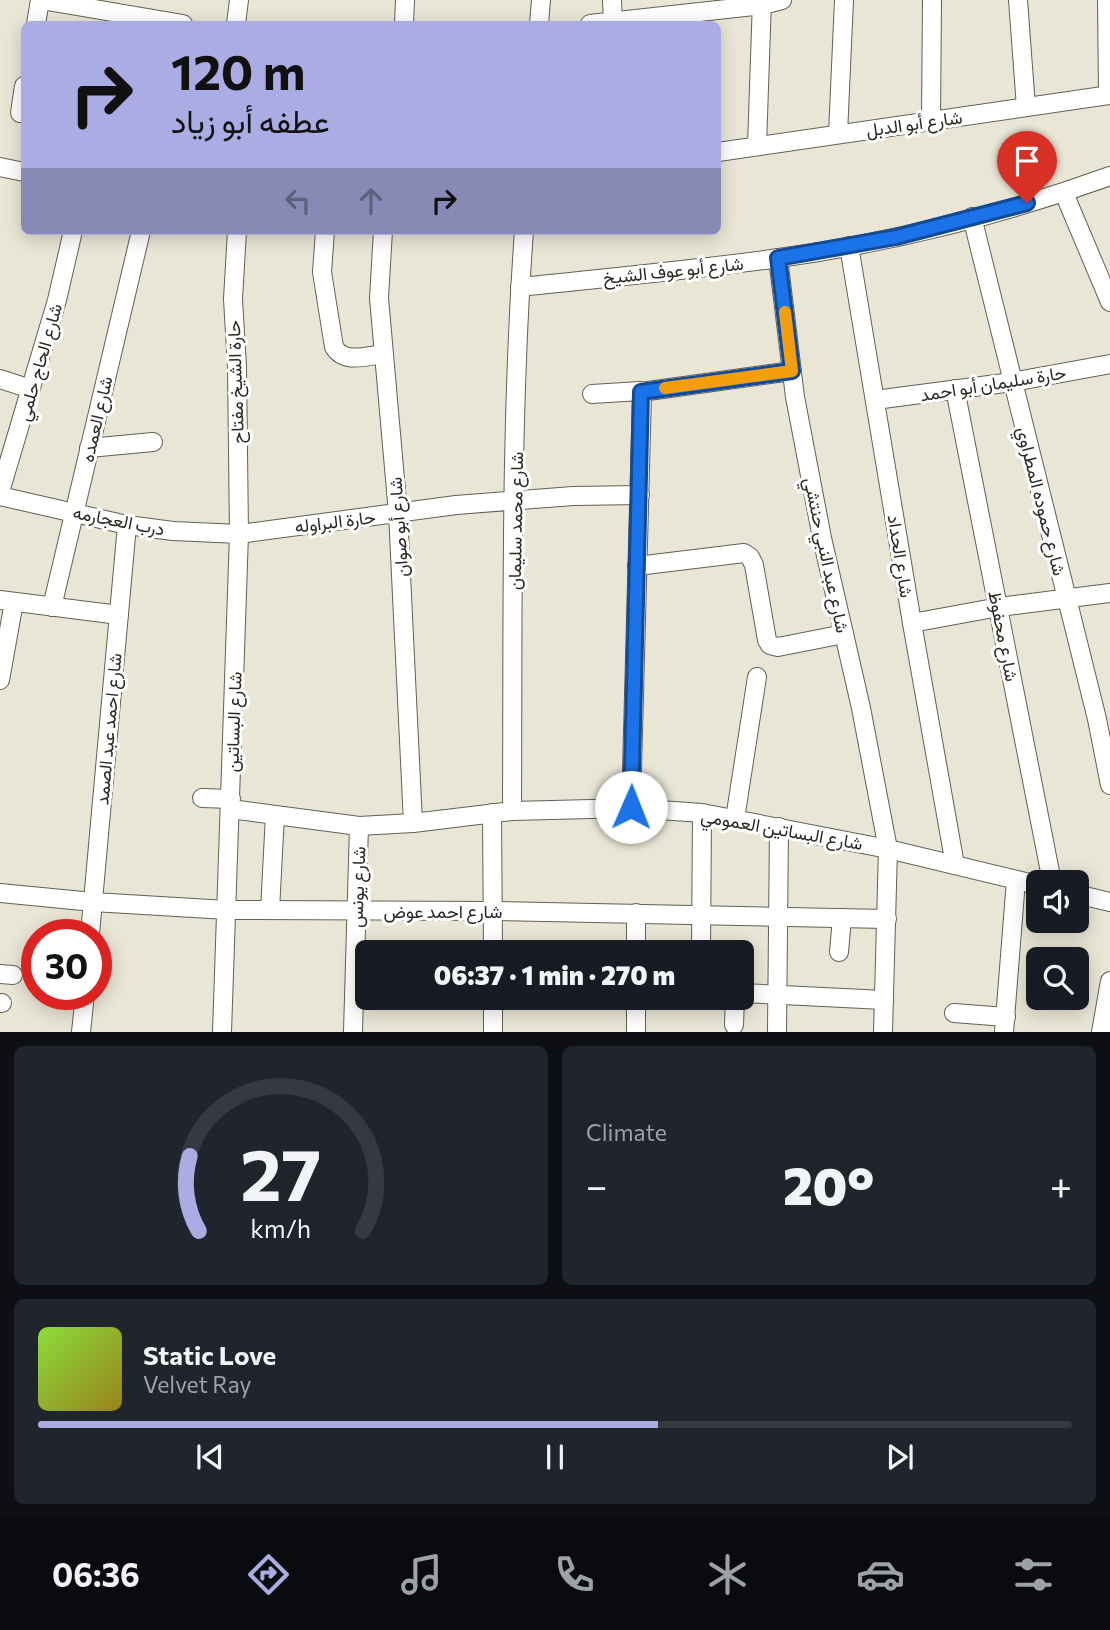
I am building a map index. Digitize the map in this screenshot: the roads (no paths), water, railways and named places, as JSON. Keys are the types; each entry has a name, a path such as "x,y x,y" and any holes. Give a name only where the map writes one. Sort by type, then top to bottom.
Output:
{"street":[{"path":"37,21 41,0 160,21"},
{"path":"236,21 239,0"},
{"path":"404,21 405,0"},
{"path":"539,21 541,0"},
{"path":"612,0 613,21"},
{"path":"644,21 674,20 782,0"},
{"path":"838,134 844,0"},
{"path":"931,121 932,0"},
{"path":"1018,0 1026,107"},
{"path":"1107,0 1109,95"},
{"path":"757,146 763,2"},
{"name":"شارع أبو الدبل","path":"721,152 1109,95"},
{"path":"20,113 21,106"},
{"path":"0,167 21,172"},
{"name":"شارع أبو عوف الشيخ","path":"520,287 778,258 849,246 972,217 1064,192 1110,176"},
{"path":"1064,192 1110,302"},
{"name":"شارع حموده المطراوي","path":"972,217 1097,719 1110,785"},
{"name":"شارع الحاج حلمي","path":"0,494 57,300 72,235"},
{"name":"شارع العمده","path":"52,607 140,235"},
{"name":"حارة الشيخ مفتاح","path":"237,235 233,299 237,367 239,534"},
{"path":"325,235 322,272 334,347 340,355 351,358 383,354"},
{"name":"شارع أبو صوان","path":"383,235 379,298 398,513 413,823"},
{"name":"شارع محمد سليمان","path":"512,811 514,499 524,235"},
{"name":"شارع الحداد","path":"849,246 955,865"},
{"name":"شارع عبد النبي حنتشي","path":"778,258 792,371 822,538 888,849 883,1031"},
{"name":"حارة سليمان أبو احمد","path":"875,400 1012,382 1110,364"},
{"path":"592,394 641,392 792,371"},
{"path":"0,379 31,389"},
{"name":"شارع محفوظ","path":"955,389 1050,870"},
{"path":"631,807 641,392"},
{"path":"89,448 153,442"},
{"name":"درب العجارمه","path":"0,494 127,524 173,531 239,534"},
{"name":"حارة البراوله","path":"239,534 514,499 640,495"},
{"name":"شارع احمد عبد الصمد","path":"91,919 127,524"},
{"name":"شارع البساتين","path":"222,1031 239,534"},
{"path":"638,566 744,553 754,565 770,645 778,647 844,634"},
{"path":"912,623 999,607 1110,593"},
{"path":"0,680 7,601 119,615"},
{"path":"735,819 757,677"},
{"name":"شارع البساتين العمومي","path":"202,798 275,815 359,826 413,823 512,811 631,807 702,813 888,849 1026,882"},
{"path":"492,813 493,940"},
{"path":"701,940 702,813"},
{"path":"270,910 275,815"},
{"name":"شارع يونس","path":"353,1031 359,826"},
{"path":"776,1031 779,827"},
{"path":"954,1013 1005,1024 1016,880"},
{"name":"شارع احمد عوض","path":"0,893 227,910 492,911 887,919"},
{"path":"1089,897 1110,902"},
{"path":"636,913 636,940"},
{"path":"839,952 842,918"},
{"path":"1101,1031 1110,981"},
{"path":"754,994 884,1000"},
{"path":"81,1031 83,1010"},
{"path":"493,1010 493,1031"},
{"path":"636,1010 636,1031"},
{"path":"734,1025 735,1010"}]}
